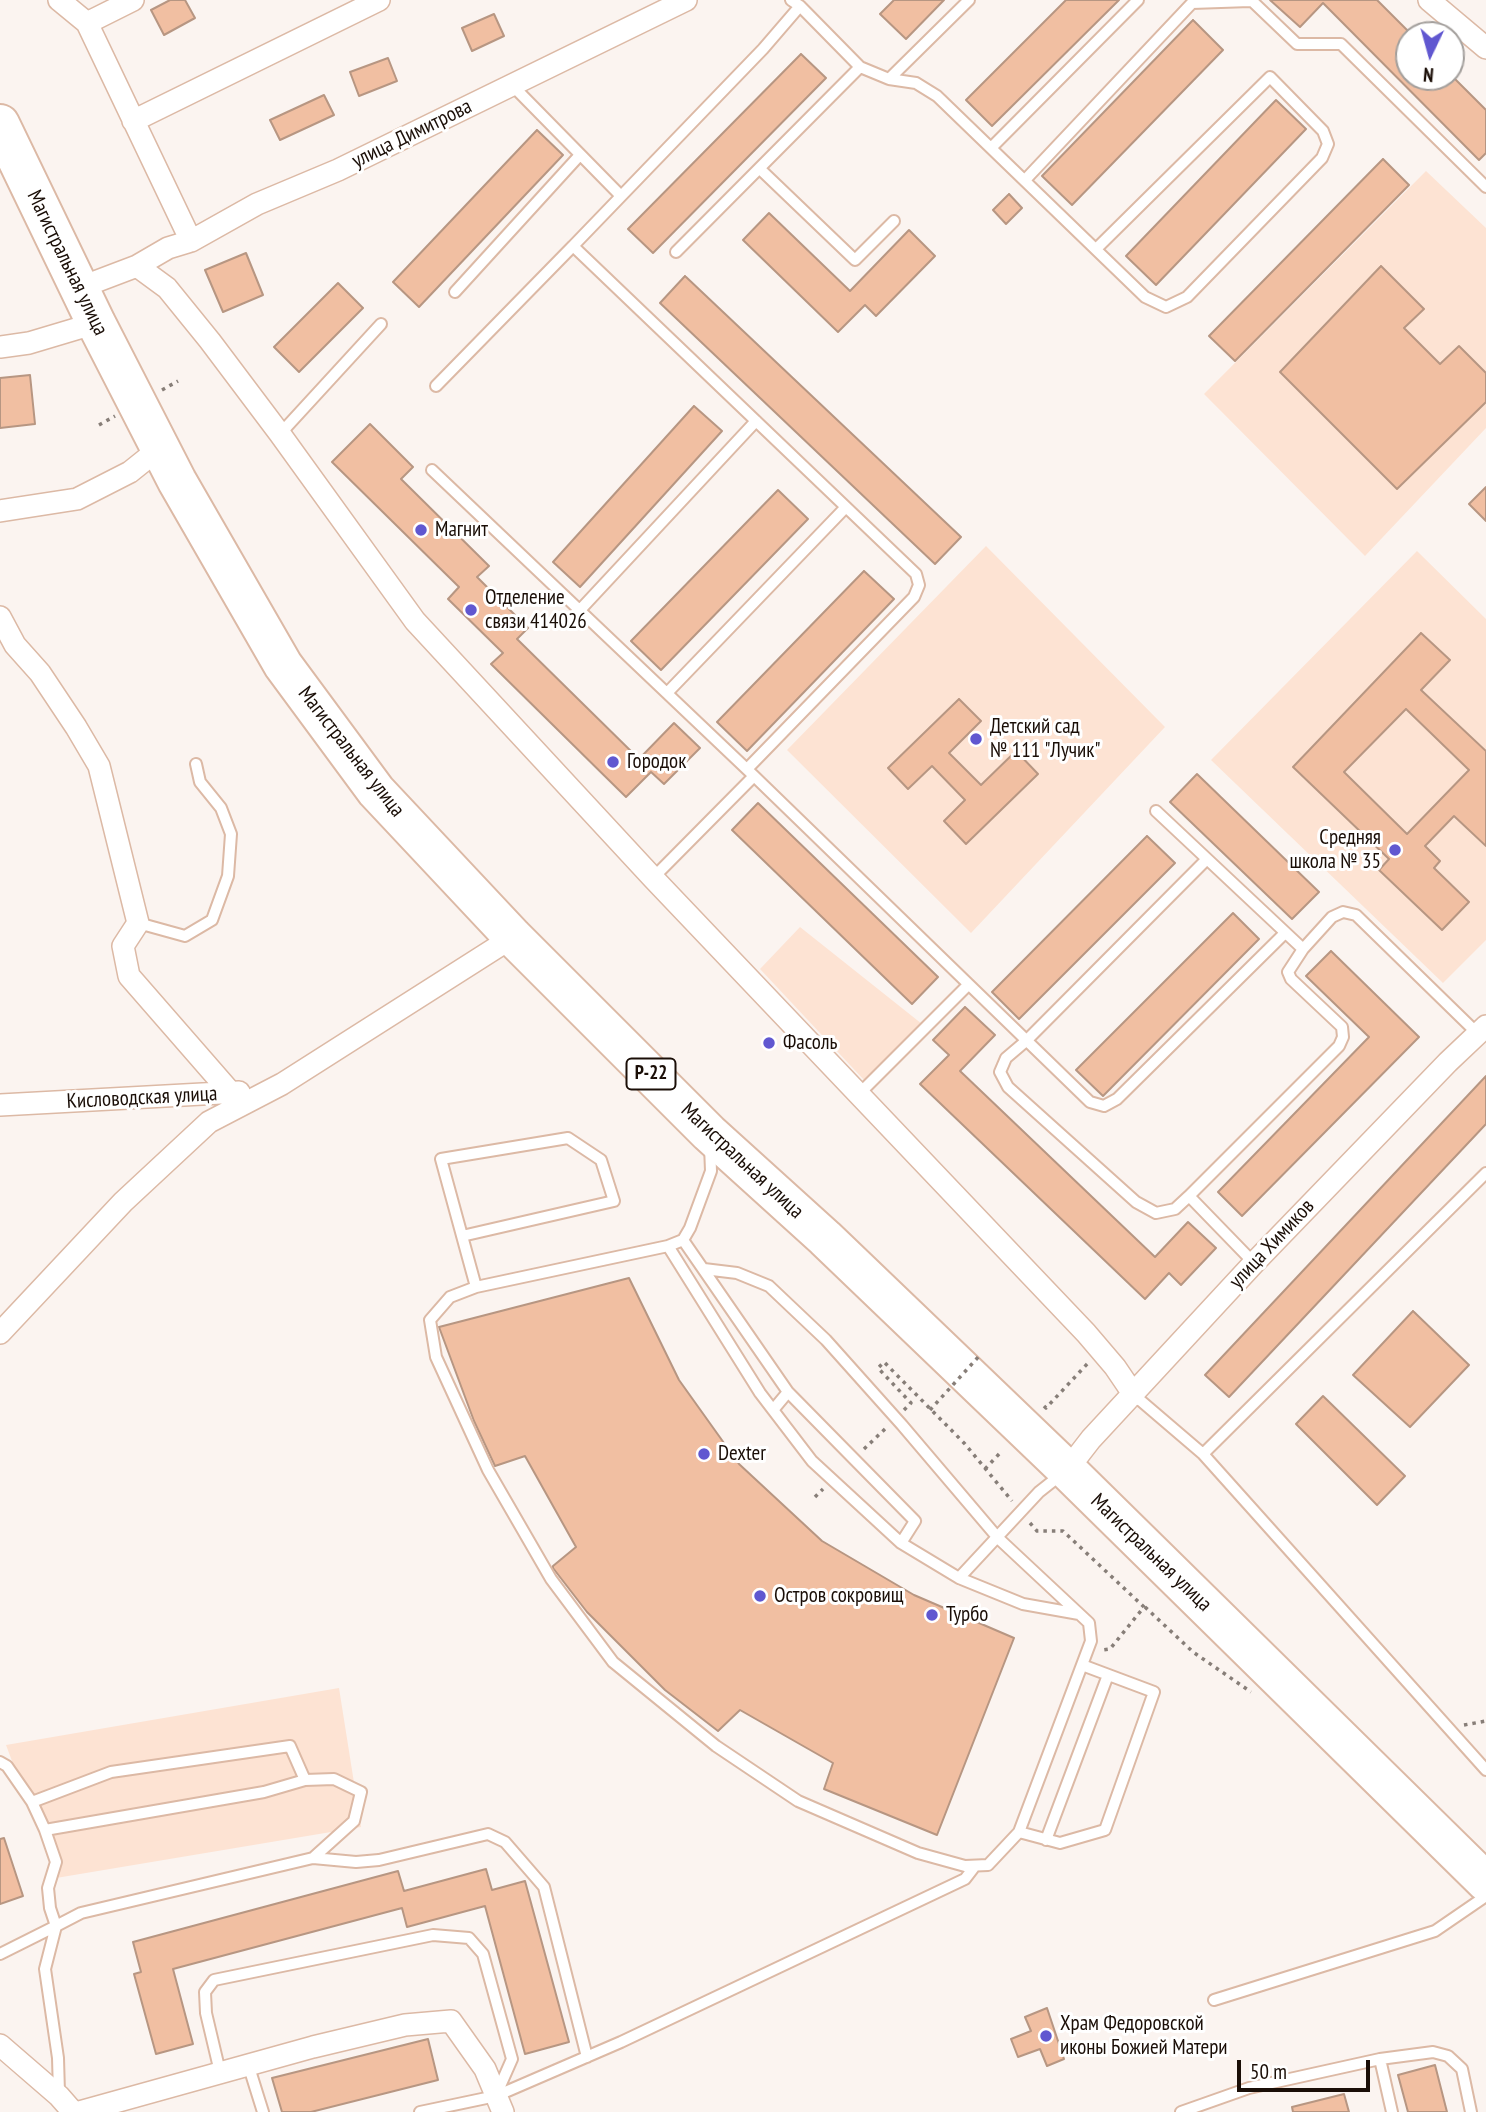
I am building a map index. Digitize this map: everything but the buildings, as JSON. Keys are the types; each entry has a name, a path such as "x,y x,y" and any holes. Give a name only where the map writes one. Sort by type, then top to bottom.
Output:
{"highway":[{"name":"Магистральная улица","path":"0,124 96,323 177,481 283,665 376,791 513,937 709,1133 825,1238 1067,1470 1486,1882"}],"street":[{"path":"59,0 87,23 191,241"},
{"path":"87,23 133,0"},
{"path":"133,121 379,0"},
{"name":"улица Димитрова","path":"79,288 137,266 168,248 191,241 257,204 338,170 686,0"},
{"path":"1429,0 1486,48"},
{"path":"137,266 167,288 210,341 415,621 653,878 1101,1350 1134,1395"},
{"path":"0,347 29,343 96,323"},
{"path":"0,511 77,499 130,472 160,448"},
{"path":"0,617 15,645 40,673 99,766 138,923 122,946 129,976 231,1093"},
{"path":"0,1333 123,1202 209,1122 282,1084 513,937"},
{"name":"улица Химиков","path":"1067,1470 1091,1439 1254,1263 1482,1030"},
{"name":"Кисловодская улица","path":"0,1105 231,1093 282,1084"},
{"path":"79,2112 248,2064 405,2025 451,2021 485,2069 499,2104"},
{"path":"0,2045 66,2104"}],"lane":[{"path":"889,79 969,0"},
{"path":"991,148 1138,0"},
{"path":"1025,180 1189,2 1250,0 1297,44 1341,44 1486,187"},
{"path":"436,386 763,49 796,3 860,66 889,79 916,83 937,96 1145,297 1166,307 1186,297 1322,158 1328,144 1323,131 1270,77 1096,249"},
{"path":"676,252 860,66"},
{"path":"512,85 621,196"},
{"path":"455,292 579,156"},
{"path":"760,169 855,260 894,221"},
{"path":"573,246 916,574 919,585 914,597 653,878"},
{"path":"279,434 381,324"},
{"path":"580,610 756,421"},
{"path":"432,470 751,773 1090,1102 1104,1106 1117,1099 1285,933"},
{"path":"667,693 846,507"},
{"path":"138,923 185,936 212,920 228,876 231,834 221,808 200,782 196,764"},
{"path":"1156,811 1303,949"},
{"path":"1207,859 1006,1058 1000,1072 1008,1087 1136,1202 1156,1213 1175,1209 1339,1046 1343,1037 1342,1027 1291,979 1288,972 1303,949 1332,917 1343,912 1356,915 1482,1030"},
{"path":"858,1095 968,985"},
{"path":"704,1269 737,1273 769,1286 826,1340 998,1538 1089,1623 1091,1641 1019,1832 988,1865 965,1866 918,1853 798,1801 716,1746 613,1662 551,1579 488,1470 436,1357 430,1320 450,1297 476,1287 668,1246 683,1240 711,1171 709,1133"},
{"path":"462,1236 614,1201 601,1160 568,1138 441,1159 462,1236 476,1287"},
{"path":"1203,1454 1486,1173"},
{"path":"1189,1196 1254,1263"},
{"path":"683,1240 788,1392 915,1521 901,1543"},
{"path":"668,1246 760,1394 812,1461 901,1543 959,1578 1023,1604 1079,1614"},
{"path":"773,1410 788,1392"},
{"path":"1134,1395 1203,1454 1486,1770"},
{"path":"959,1578 1039,1492 1067,1470"},
{"path":"1019,1832 1060,1843 1105,1830 1154,1692 1082,1665"},
{"path":"1046,1840 1108,1675"},
{"path":"32,1802 111,1772 290,1746 305,1780"},
{"path":"0,1762 6,1766 32,1802 56,1862 48,1888 50,1908 56,1926 45,1969 66,2104"},
{"path":"45,1830 264,1792 305,1780 334,1779 361,1792 354,1821 313,1858"},
{"path":"0,1954 81,1913 313,1858 356,1863 379,1860 488,1835 505,1842 544,1887 587,2057"},
{"path":"420,2112 499,2104 587,2057 965,1878 975,1866"},
{"path":"1214,2000 1435,1931 1486,1896"},
{"path":"220,2072 206,2013 205,1992 214,1980 433,1935 469,1938 483,1954 512,2059 499,2104"},
{"path":"1181,2112 1249,2088 1380,2059 1433,2052 1448,2056 1462,2069 1471,2112"},
{"path":"1380,2059 1392,2112"},
{"path":"248,2064 263,2112"}],"path":[{"path":"1043,1406 1046,1408 1101,1350"},
{"path":"930,1410 981,1354"},
{"path":"854,1459 911,1403 878,1368 884,1362 965,1444 1037,1531 1063,1531 1144,1606 1111,1648 1087,1652"},
{"path":"985,1469 1000,1453"},
{"path":"815,1497 833,1480"}],"shaded area":[{"path":"1426,171 1486,228 1486,428 1365,556 1204,394"},
{"name":"Детский сад № 111 \"Лучик\"","path":"986,546 1165,727 971,933 787,750"},
{"name":"Средняя школа № 35","path":"1417,551 1486,619 1486,940 1443,983 1211,760"},
{"path":"800,927 922,1024 865,1081 760,969"},
{"path":"339,1688 361,1827 56,1878 6,1745"}],"place":[{"name":"Магнит","path":"421,530"},
{"name":"Отделение связи 414026","path":"471,610"},
{"name":"Детский сад № 111 \"Лучик\"","path":"976,739"},
{"name":"Городок","path":"613,762"},
{"name":"Средняя школа № 35","path":"1395,850"},
{"name":"Фасоль","path":"769,1043"},
{"name":"Dexter","path":"704,1454"},
{"name":"Остров сокровищ","path":"760,1596"},
{"name":"Турбо","path":"932,1615"},
{"name":"Храм Федоровской иконы Божией Матери","path":"1046,2036"}]}
